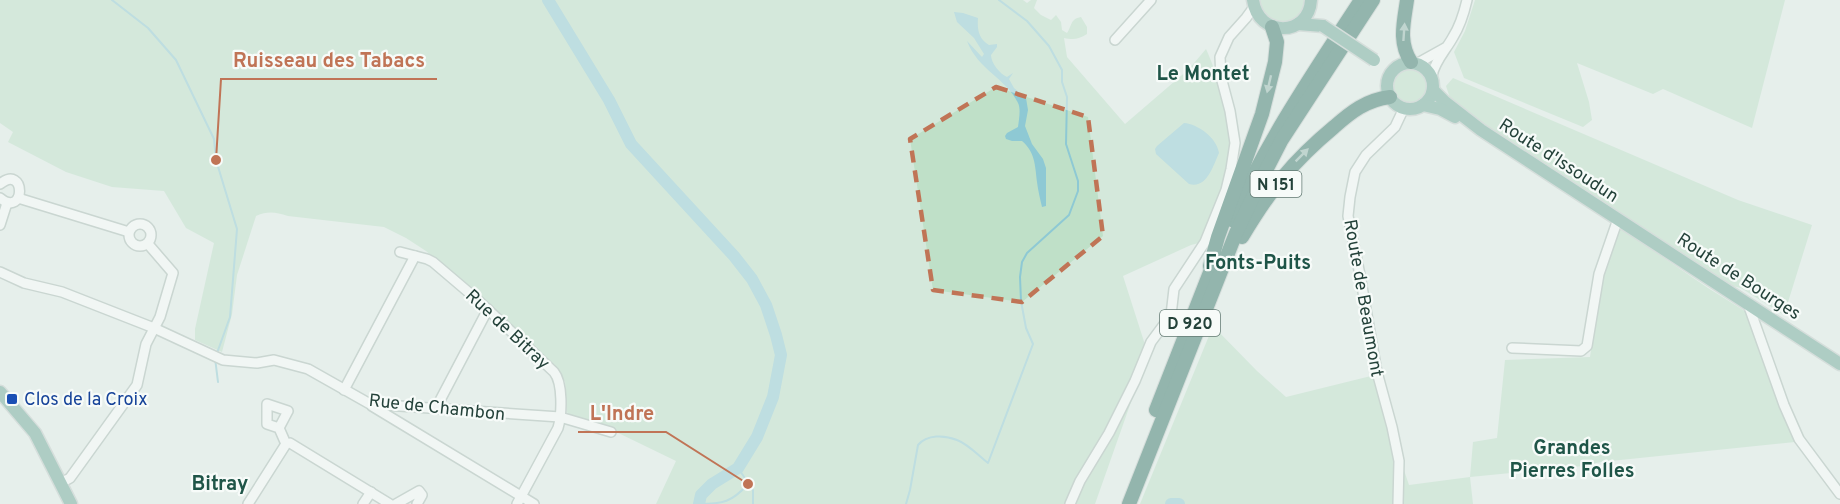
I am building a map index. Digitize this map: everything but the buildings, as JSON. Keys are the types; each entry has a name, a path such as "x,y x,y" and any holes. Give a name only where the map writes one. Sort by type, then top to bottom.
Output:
{"highway":[{"name":"D 920","path":"1119,504 1207,279 1248,183 1291,107 1361,0"},
{"name":"D 920","path":"1129,504 1236,233 1281,141 1372,0"},
{"path":"1407,0 1403,45 1410,63"},
{"name":"D 920","path":"1207,279 1218,237 1262,114 1275,62 1277,42 1268,24"},
{"name":"N 151","path":"1205,311 1218,291 1241,238 1270,192 1286,172 1316,141 1349,114 1375,99 1390,98"}],"main road":[{"path":"1253,3 1259,17 1268,24 1285,28 1298,24 1323,26"},
{"path":"1310,3 1323,26 1374,60 1384,75 1390,98 1394,102 1404,108 1417,108 1431,96 1432,76 1427,69 1410,63 1374,60"},
{"path":"1298,24 1304,19 1310,3"},
{"path":"1387,83 1389,75 1410,63"},
{"name":"Route d'Issoudun","path":"1433,90 1481,130 1618,219"},
{"name":"Route d'Issoudun","path":"1423,105 1440,110 1481,130"},
{"name":"Route de Bourges","path":"1618,219 1840,364"},
{"path":"0,392 35,433 71,504"}],"street":[{"path":"1114,40 1151,0"},
{"path":"1432,76 1445,48 1453,38 1467,0"},
{"path":"1070,504 1080,481 1109,433 1135,381 1151,342 1171,315 1174,289 1205,242 1226,189 1235,143 1219,63 1224,45 1248,16 1253,3"},
{"path":"1238,27 1249,21 1268,24"},
{"path":"1410,63 1445,48"},
{"name":"Route de Beaumont","path":"1398,504 1399,461 1375,365 1348,216 1355,172 1366,155 1395,127 1404,108"},
{"path":"0,184 4,181 14,181 20,188 16,201 4,201 0,225"},
{"path":"18,198 129,232"},
{"path":"1512,348 1581,351 1587,346 1599,274 1618,219"},
{"path":"142,223 152,231 152,238 148,244 139,246 129,238 129,232 136,224 142,223"},
{"path":"61,483 70,478 137,385 146,344 160,317 173,273 148,244"},
{"name":"Rue de Bitray","path":"400,252 434,262 488,309 557,376 560,382 559,424 519,500"},
{"path":"344,390 416,256"},
{"name":"Rue de Chambon","path":"0,272 24,283 62,292 154,328 216,356 237,362 259,363 274,360 313,371 370,404 560,417 611,432"},
{"path":"1748,304 1784,405 1799,439 1840,494"},
{"path":"436,408 488,309"},
{"path":"370,404 519,500 534,504"},
{"path":"279,429 286,444"},
{"path":"286,444 290,443 390,504"},
{"path":"248,504 286,444"},
{"path":"396,504 419,491 422,495 417,504"},
{"path":"363,504 371,492"}],"highlighted area":[{"path":"996,87 1088,117 1103,236 1022,302 933,290 910,139"}],"green space":[{"path":"0,0 1023,0 1027,3 1037,0 1034,8 1051,20 1056,15 1061,22 1062,30 1067,33 1073,21 1081,17 1087,27 1087,34 1076,39 1064,38 1067,57 1125,124 1189,69 1206,49 1224,102 1229,131 1229,156 1221,190 1199,243 1123,276 1148,354 1095,504 656,504 676,461 608,428 571,418 567,412 565,382 555,365 426,251 384,227 275,213 256,216 237,275 232,314 222,352 195,340 195,329 214,243 186,228 164,191 112,187 66,172 8,142 13,132 0,123"},
{"path":"1260,0 1305,1 1296,17 1282,22 1268,16"},
{"path":"1475,0 1785,0 1752,128 1663,89 1653,94 1577,63 1592,120 1583,127 1464,78 1454,52 1465,31"},
{"path":"1410,70 1421,75 1426,86 1421,97 1410,102 1399,97 1394,86 1399,75"},
{"path":"1453,78 1738,200 1812,225 1784,315 1741,288 1732,286 1481,124 1451,101 1446,86"},
{"path":"1617,226 1748,313 1795,442 1601,462 1583,466 1470,477 1473,442 1497,438 1505,360 1590,357 1599,294"},
{"path":"1213,326 1286,397 1375,375 1409,485 1470,477 1473,504 1140,504"}],"water":[{"path":"954,12 978,18 978,30 983,40 989,45 997,44 991,55 994,65 1007,77 1013,73 1009,79 1014,88 1026,98 1028,110 1025,126 1046,168 1046,206 1042,207 1035,164 1030,150 1022,141 1012,141 1006,139 1005,136 1018,127 1020,111 1018,103 1007,87 985,67 972,51 967,41 982,57 984,54 974,38 957,22"},
{"path":"1184,123 1195,126 1211,137 1219,153 1205,180 1195,185 1189,184 1156,154 1155,149"}],"waterway":[{"path":"112,0 148,28 176,60 214,139 216,160 237,229 230,317 217,353"},
{"path":"548,0 609,100 631,144 734,256 752,279 766,305 776,335 781,355 773,397 757,437 738,468 712,484 701,495 699,504"},
{"path":"906,504 918,445 922,441 942,436 957,440 988,463 1033,344 1026,328 1021,301 1022,262 1027,253 1069,215 1078,191 1078,181 1066,144 1067,97 1062,82 1062,70 1049,46 1027,21 999,0"},
{"path":"215,358 218,382"},
{"path":"738,468 753,490 753,504"},
{"path":"699,504 726,501 737,495 748,484"},
{"path":"1171,504 1179,504"}],"place":[{"name":"Ruisseau des Tabacs","path":"216,160"},
{"name":"Clos de la Croix","path":"12,399"},
{"name":"L'Indre","path":"748,484"}],"district":[{"name":"Le Montet","path":"1203,73"},
{"name":"Fonts-Puits","path":"1258,262"},
{"name":"Grandes Pierres Folles","path":"1572,458"},
{"name":"Bitray","path":"220,483"}]}
